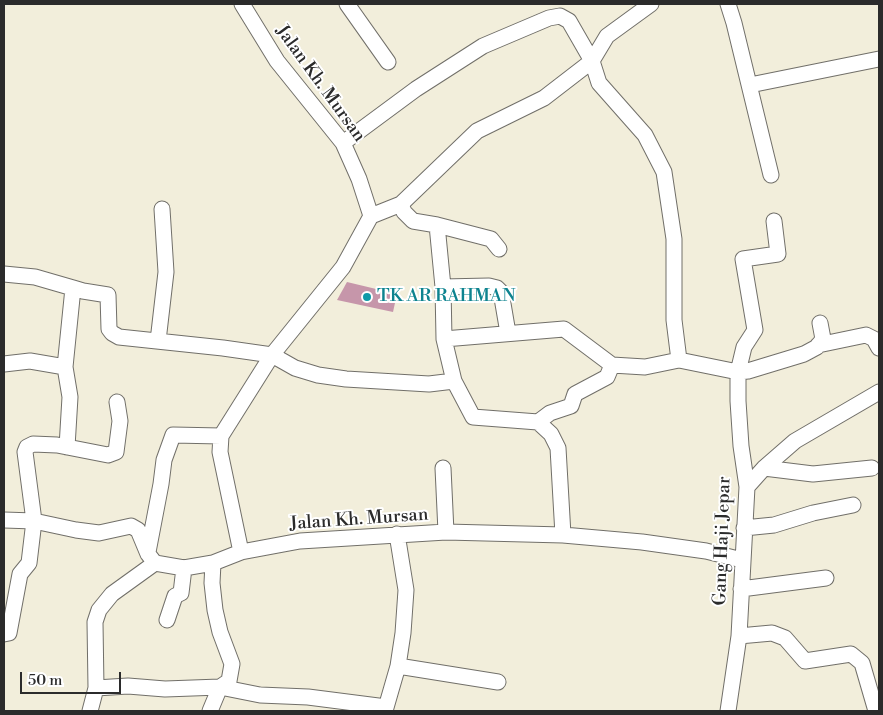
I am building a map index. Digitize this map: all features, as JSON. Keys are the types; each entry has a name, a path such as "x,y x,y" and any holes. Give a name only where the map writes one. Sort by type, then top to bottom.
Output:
{"street":[{"path":"347,4 388,62"},
{"path":"241,552 220,452 222,436 272,355 343,267 371,216 401,204 477,131 544,98 592,61 607,36 631,10 651,4"},
{"path":"728,4 750,85 771,175"},
{"name":"Jalan Kh. Mursan","path":"245,5 277,61 344,143 371,216"},
{"path":"344,143 416,89 484,46 549,18 560,16 570,21 592,61 599,84 644,135 664,172 674,239 674,320 679,360"},
{"path":"750,85 879,59"},
{"path":"401,204 404,212 413,221 438,225 491,239 499,248"},
{"path":"158,341 166,272 162,209"},
{"name":"Gang Haji Jepar","path":"728,711 739,636 747,487 740,446 738,372 744,347 755,330 743,258 778,254 774,221"},
{"path":"438,225 444,287 444,339 454,380 474,417 538,422 551,434 558,448 563,535"},
{"path":"4,274 35,277 73,288 108,295 109,329 118,337 272,355 295,368 318,375 346,380 429,384 454,380"},
{"path":"444,287 489,286 497,288 501,292 508,333"},
{"path":"67,447 70,396 65,367 73,288"},
{"path":"818,345 823,338 820,323"},
{"path":"444,339 564,329 612,364 646,367 679,360 738,372 748,371 804,354 818,345 866,335 874,339 879,348"},
{"path":"4,364 30,361 65,367"},
{"path":"538,422 550,413 571,406 575,394 607,377 612,364"},
{"path":"747,487 764,468 795,441 879,392"},
{"path":"4,634 9,633 20,574 29,563 34,521 25,452 27,447 33,444 67,447 108,454 116,452 120,421 117,402"},
{"path":"90,711 96,688 96,622 99,610 112,594 151,558 164,460 174,435 222,436"},
{"path":"443,468 446,532"},
{"path":"764,468 813,474 872,468"},
{"path":"744,528 774,525 813,513 853,505"},
{"path":"4,520 34,521 99,533 131,526 138,530 142,536 151,558"},
{"name":"Jalan Kh. Mursan","path":"151,558 184,568 213,563 241,552 300,541 446,532 563,535 642,542 706,551 742,560"},
{"path":"96,688 128,686 166,689 220,687 260,695 308,697 386,709 398,666 403,633 406,590 398,534"},
{"path":"210,711 220,687 229,681 232,664 220,632 212,583 213,563"},
{"path":"167,620 175,596 182,593 184,568"},
{"path":"741,589 826,578"},
{"path":"739,636 772,633 784,638 805,661 852,654 862,663 876,711"},
{"path":"398,666 498,682"}],"building":[{"name":"TK AR RAHMAN","path":"347,282 397,294 393,312 337,300"}],"place":[{"name":"TK AR RAHMAN","path":"367,297"}]}
